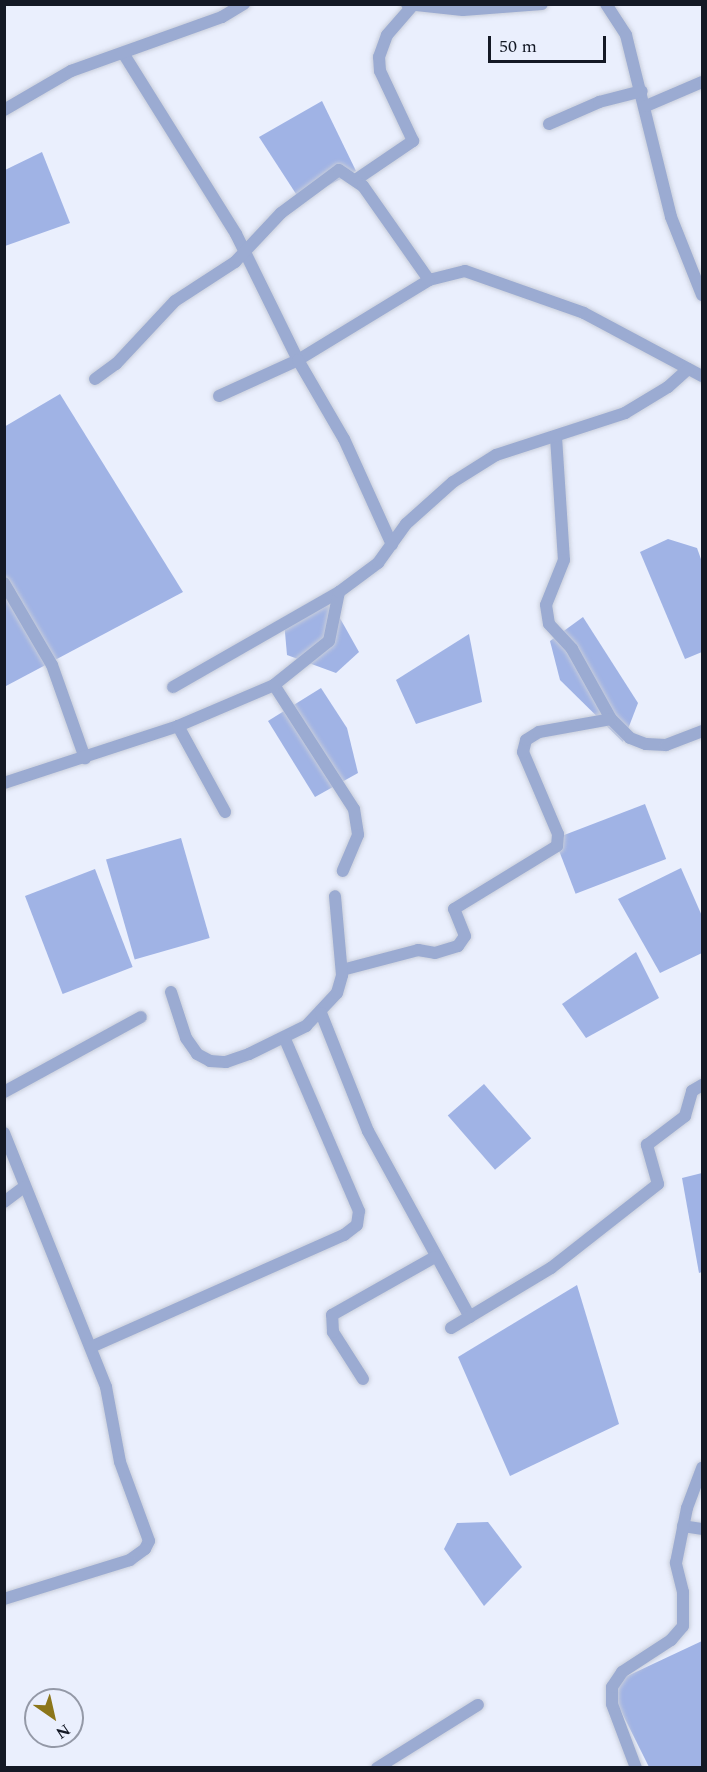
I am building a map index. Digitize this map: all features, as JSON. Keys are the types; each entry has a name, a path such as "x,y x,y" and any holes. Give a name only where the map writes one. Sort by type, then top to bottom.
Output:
{"street":[{"path":"4,110 71,71 123,53 244,4"},
{"path":"357,179 413,141 380,71 379,57 387,35 409,6 463,10 542,4"},
{"path":"606,4 626,34 646,106 671,217 698,276 702,295"},
{"path":"123,53 245,253 298,360 340,431 392,545"},
{"path":"646,106 702,82"},
{"path":"549,124 599,102 642,91"},
{"path":"95,379 116,364 175,301 245,253 280,213 333,171 346,171 357,179 429,280"},
{"path":"219,396 298,360 429,280 465,272 558,302 702,376"},
{"path":"173,687 339,592 373,568 419,510 469,471 496,454 556,437 625,413 668,387 688,369"},
{"path":"556,437 564,560 546,605 549,624 572,649 611,719 630,738 646,744 666,745 702,731"},
{"path":"4,583 52,665 85,758"},
{"path":"4,783 178,726 274,685 329,641 339,592"},
{"path":"274,685 354,809 358,835 343,871"},
{"path":"342,970 418,950 435,953 458,946 465,936 454,909 557,846 558,834 523,752 526,740 539,732 611,719"},
{"path":"178,726 225,812"},
{"path":"171,992 186,1038 197,1054 210,1061 225,1062 284,1037 321,1013 337,993 342,970 334,896"},
{"path":"321,1013 368,1131 435,1257 470,1317"},
{"path":"4,1092 141,1017"},
{"path":"91,1347 344,1235 357,1225 359,1211 284,1037"},
{"path":"452,1328 551,1268 658,1184 647,1145 685,1116 692,1091 702,1085"},
{"path":"4,1132 24,1187 91,1347 112,1408 120,1462 148,1540 145,1549 130,1560 4,1599"},
{"path":"4,1202 24,1187"},
{"path":"363,1379 333,1332 332,1315 435,1257"},
{"path":"636,1767 612,1704 612,1687 622,1672 671,1640 682,1626 683,1592 676,1563 683,1526 702,1468"},
{"path":"683,1526 702,1529"},
{"path":"378,1767 478,1705"}],"water":[{"path":"322,101 356,171 300,200 259,137"},
{"path":"42,152 70,223 5,246 5,170"},
{"path":"60,394 183,592 6,686 4,427"},
{"path":"668,539 697,548 702,562 702,652 685,659 640,552"},
{"path":"328,597 359,652 336,673 287,655 284,621"},
{"path":"583,617 638,703 623,742 560,680 550,641"},
{"path":"469,634 482,702 416,724 396,680"},
{"path":"321,688 347,728 358,773 315,797 268,721"},
{"path":"645,804 666,859 576,894 554,839"},
{"path":"181,838 210,938 135,959 106,859"},
{"path":"681,868 702,916 702,953 660,973 618,899"},
{"path":"95,869 133,967 63,994 25,896"},
{"path":"636,952 659,998 586,1038 562,1004"},
{"path":"484,1084 531,1138 495,1170 448,1115"},
{"path":"702,1173 702,1272 699,1273 682,1178"},
{"path":"577,1285 619,1424 510,1476 458,1357"},
{"path":"488,1522 522,1567 484,1606 444,1549 457,1523"},
{"path":"702,1641 702,1767 649,1767 608,1685"}]}
